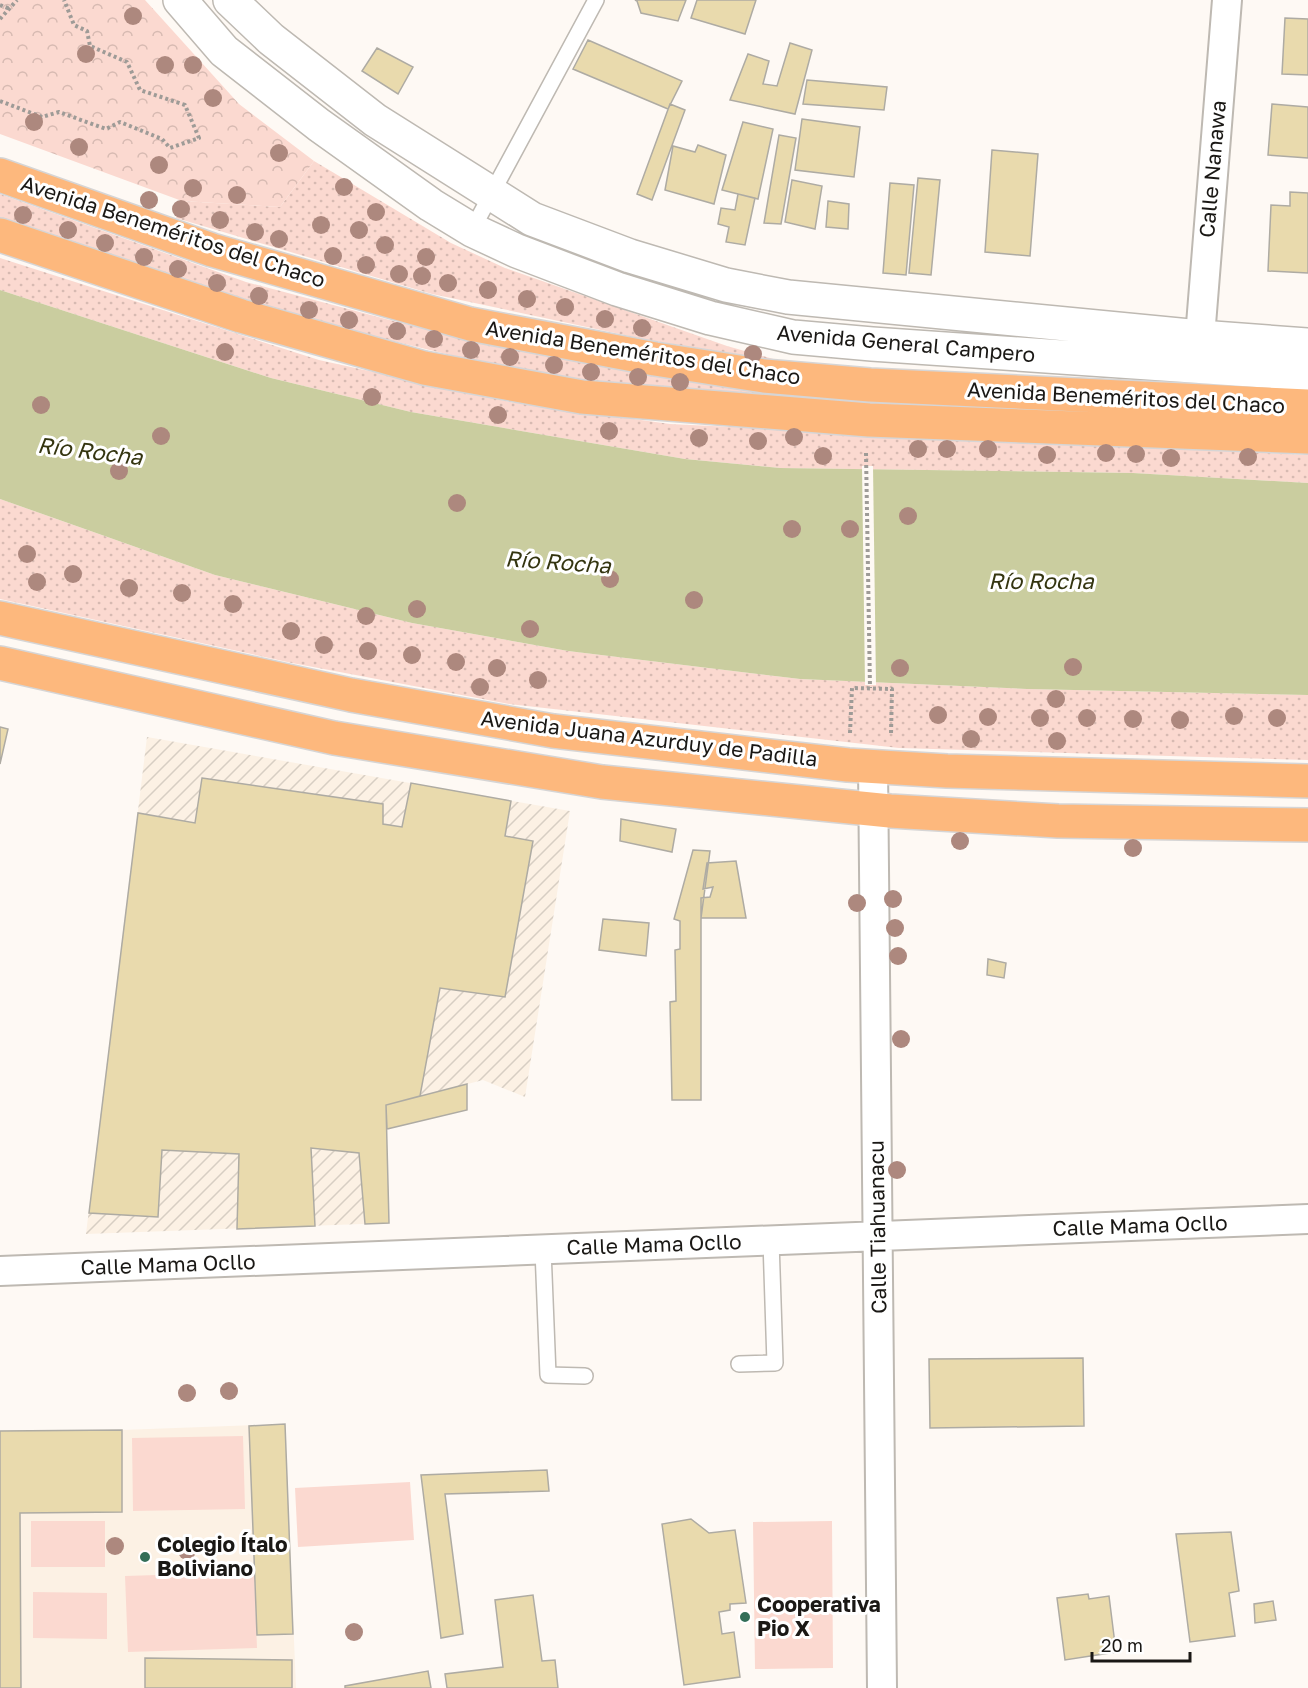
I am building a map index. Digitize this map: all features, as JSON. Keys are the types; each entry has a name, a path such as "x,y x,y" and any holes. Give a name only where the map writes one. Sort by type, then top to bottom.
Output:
{"main road":[{"name":"Avenida Beneméritos del Chaco","path":"0,174 212,250 470,324 655,359 764,376 870,385 1308,406"},
{"name":"Avenida Beneméritos del Chaco","path":"0,235 241,316 424,368 582,397 869,420 1308,437"},
{"name":"Avenida Juana Azurduy de Padilla","path":"0,618 351,695 553,731 848,765 948,771 1308,781"},
{"name":"Avenida Juana Azurduy de Padilla","path":"0,663 334,738 602,782 873,810 1058,821 1308,825"}],"street":[{"name":"Avenida General Campero","path":"180,0 224,51 319,125 431,205 472,230 517,251 617,290 710,318 793,337 1308,374"},
{"name":"Avenida General Campero","path":"230,0 271,39 375,120 492,195 532,219 630,256 726,285 788,297 1200,337 1308,345"},
{"name":"Calle Nanawa","path":"1200,337 1227,0"},
{"name":"Calle Tiahuanacu","path":"873,766 882,1688"},
{"name":"Calle Mama Ocllo","path":"0,1271 1308,1219"}],"lane":[{"path":"472,230 596,0"},
{"path":"739,1364 775,1364 771,1240"},
{"path":"543,1250 548,1375 585,1376"}],"path":[{"path":"0,20 17,0"},
{"path":"0,101 42,117 59,112 106,129 120,122 162,139 170,148 200,138 185,105 140,90 127,63 90,46 87,31 74,25 64,0"},
{"path":"0,4 10,9"},
{"path":"866,453 870,688"},
{"path":"849,743 852,688 892,689 891,736"}],"shaded area":[{"path":"147,737 570,811 525,1097 483,1080 386,1105 389,1223 86,1234"},
{"name":"Colegio Ítalo Boliviano","path":"285,1424 296,1688 0,1688 0,1431 122,1430"}],"green space":[{"path":"0,0 145,0 239,104 314,161 280,207 182,201 0,134"},
{"path":"314,161 451,243 505,268 727,346 784,362 648,340 432,294 176,218 182,201 280,207"},
{"path":"0,194 246,282 401,323 601,364 764,394 646,388 548,374 469,359 389,340 233,295 0,219"},
{"path":"0,258 319,360 510,402 670,424 1308,455 1308,483 1133,473 780,468 685,459 411,412 271,378 0,290"},
{"path":"0,499 215,575 412,623 568,651 800,679 1027,689 1308,695 1308,760 899,748 509,704 292,663 0,599"},
{"path":"243,1436 245,1509 133,1511 132,1438"},
{"path":"410,1482 414,1540 298,1547 295,1488"},
{"path":"31,1521 105,1521 105,1567 31,1567"},
{"path":"832,1521 833,1668 755,1669 753,1522"},
{"path":"254,1572 257,1648 128,1652 125,1576"},
{"path":"33,1592 107,1593 107,1639 33,1638"}],"water":[{"name":"Río Rocha","path":"0,290 271,378 411,412 685,459 780,468 1133,473 1308,483 1308,695 1027,689 800,679 568,651 412,623 215,575 0,499"}],"pier":[{"path":"862,466 873,466 876,685 865,685"}],"building":[{"path":"635,0 686,0 678,21 641,13"},
{"path":"697,0 756,0 745,34 691,18"},
{"path":"1285,18 1308,19 1308,75 1282,74"},
{"path":"588,40 682,81 668,109 573,69"},
{"path":"790,43 812,50 795,114 730,100 748,54 769,61 763,84 777,86"},
{"path":"377,48 413,67 398,94 362,71"},
{"path":"807,80 887,87 884,110 803,104"},
{"path":"670,104 685,110 652,200 637,194"},
{"path":"1272,104 1308,107 1308,158 1268,155"},
{"path":"802,119 860,127 854,177 795,170"},
{"path":"743,122 773,129 758,199 722,190"},
{"path":"779,135 796,138 781,224 764,223"},
{"path":"698,145 726,155 714,204 665,190 673,146 695,152"},
{"path":"992,150 1038,154 1030,256 985,252"},
{"path":"918,178 940,180 931,275 909,273"},
{"path":"792,180 822,186 815,229 785,222"},
{"path":"890,183 914,185 906,275 883,273"},
{"path":"1290,192 1308,193 1308,273 1268,271 1271,205 1290,206"},
{"path":"738,194 755,198 745,245 726,242 729,227 718,224 721,208 735,210"},
{"path":"828,201 849,204 848,229 826,227"},
{"path":"0,727 8,729 0,764"},
{"path":"202,778 383,804 383,824 402,827 411,783 511,801 505,836 533,841 505,997 440,988 420,1096 386,1105 389,1223 365,1224 359,1153 311,1148 315,1226 237,1229 239,1154 162,1150 158,1217 89,1213 138,813 195,823"},
{"path":"621,819 676,829 672,852 620,841"},
{"path":"693,850 710,851 701,918 701,1100 672,1100 670,1002 676,1001 675,950 680,949 680,921 674,919"},
{"path":"736,861 746,918 701,918 701,898 710,897 713,887 703,889 707,863"},
{"path":"603,919 649,923 646,956 599,950"},
{"path":"988,959 1006,963 1004,978 987,975"},
{"path":"467,1084 467,1110 387,1129 386,1105"},
{"path":"1083,1358 1084,1426 930,1428 929,1359"},
{"path":"285,1424 293,1634 257,1635 249,1426"},
{"path":"122,1430 122,1512 20,1513 21,1688 0,1688 0,1431"},
{"path":"547,1470 549,1491 445,1494 463,1634 441,1638 421,1475"},
{"path":"691,1519 709,1533 735,1530 746,1603 730,1604 730,1610 719,1612 722,1634 734,1632 740,1677 684,1685 662,1524"},
{"path":"1231,1532 1239,1591 1229,1593 1235,1636 1190,1642 1176,1534"},
{"path":"1088,1594 1089,1599 1109,1596 1116,1652 1065,1660 1057,1598"},
{"path":"533,1595 542,1661 555,1660 558,1688 447,1688 445,1674 503,1667 495,1600"},
{"path":"1273,1601 1276,1620 1255,1623 1254,1604"},
{"path":"145,1658 292,1660 292,1688 145,1688"},
{"path":"428,1671 431,1688 345,1688 345,1686"}],"place":[{"name":"Colegio Ítalo Boliviano","path":"145,1557"},
{"name":"Cooperativa Pio X","path":"745,1617"}]}
